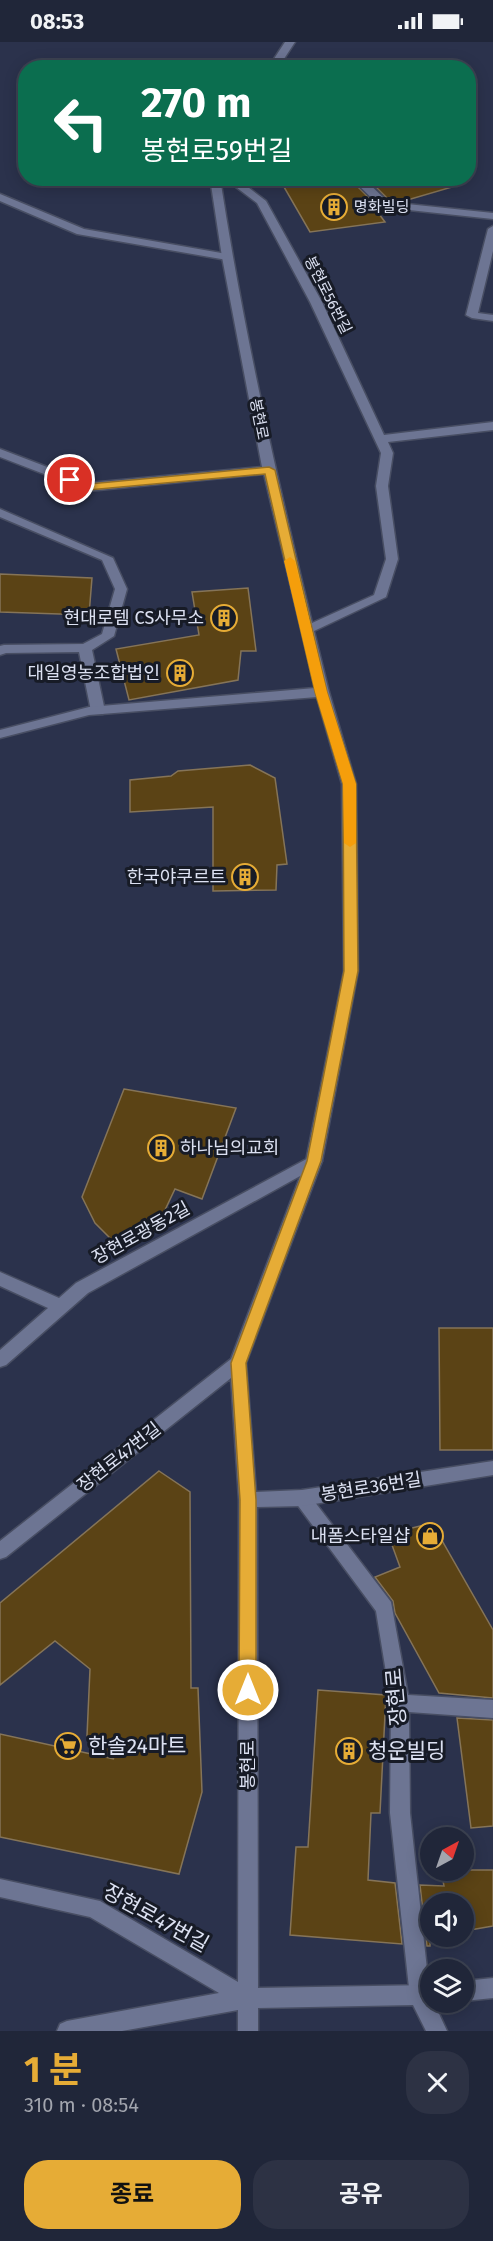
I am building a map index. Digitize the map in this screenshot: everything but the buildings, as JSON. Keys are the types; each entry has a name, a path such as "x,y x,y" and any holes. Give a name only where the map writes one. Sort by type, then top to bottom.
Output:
{"street":[{"path":"278,60 290,42"},
{"name":"봉현로","path":"216,186 227,257 269,470 321,692 349,784 351,971 314,1161 238,1363 248,1500 248,2031"},
{"name":"봉현로56번길","path":"240,186 261,201 316,302 387,453 382,486 392,559 380,597 306,630"},
{"path":"365,186 385,205 493,216"},
{"path":"0,197 81,232 227,257"},
{"path":"493,229 472,315 493,318"},
{"path":"381,439 493,426"},
{"path":"0,453 88,487 269,470"},
{"path":"0,513 107,558 121,589 108,636 85,648 4,649 0,651"},
{"path":"85,648 98,711"},
{"path":"0,734 98,711 321,692"},
{"name":"장현로광동2길","path":"0,1360 82,1288 314,1161"},
{"path":"0,1279 61,1306"},
{"name":"장현로47번길","path":"0,1551 238,1363"},
{"name":"봉현로36번길","path":"248,1500 302,1498 493,1468"},
{"name":"장현로","path":"302,1498 385,1608 400,1702 400,1814 420,1960"},
{"path":"400,1702 493,1709"},
{"name":"장현로47번길","path":"0,1888 93,1908 247,1998"},
{"path":"474,1990 493,1988"},
{"path":"67,2031 247,1998 420,1996"},
{"name":"장현로","path":"431,2013 438,2031"}],"slow traffic":[{"path":"290,561 321,692 349,784 350,843"}],"place":[{"name":"명화빌딩","path":"334,207"},
{"name":"현대로템 CS사무소","path":"224,618"},
{"name":"대일영농조합법인","path":"180,673"},
{"name":"한국야쿠르트","path":"245,877"},
{"name":"하나님의교회","path":"161,1148"},
{"name":"내폼스타일샵","path":"430,1536"},
{"name":"한솔24마트","path":"68,1746"},
{"name":"청운빌딩","path":"349,1751"}],"route":[{"path":"70,480 88,487 269,470 321,692 349,784 351,971 314,1161 238,1363 248,1500 248,1690"}]}
